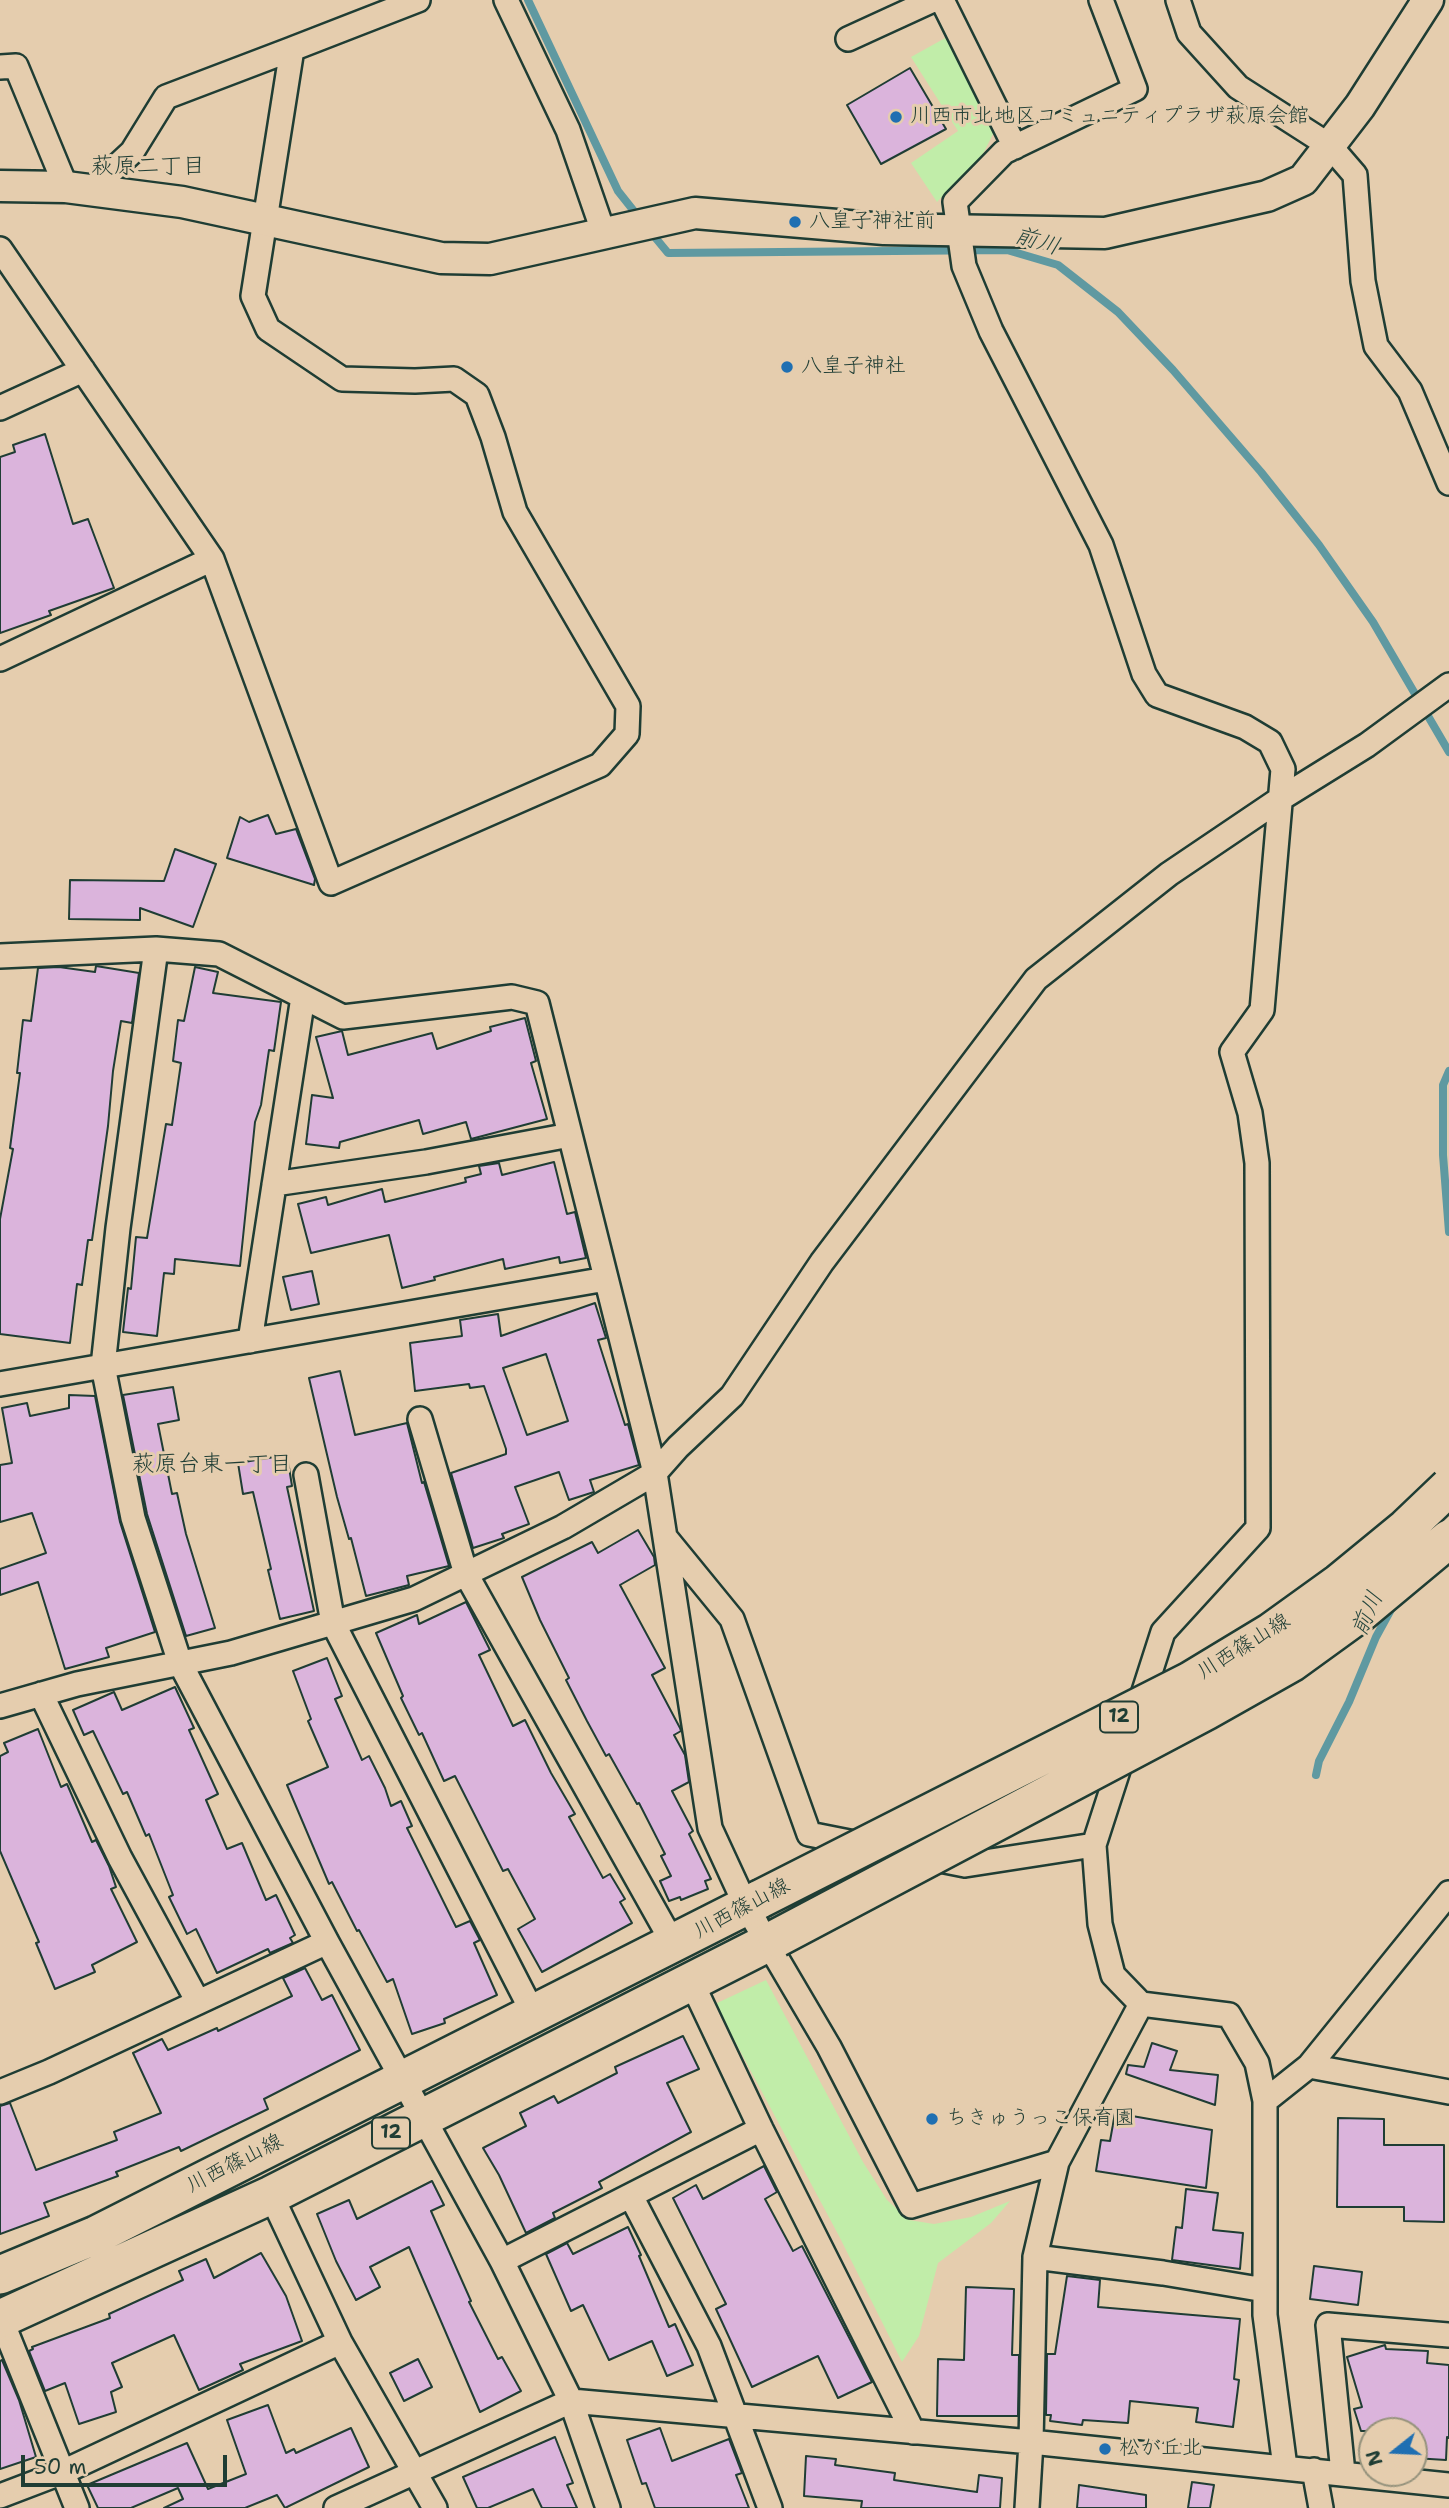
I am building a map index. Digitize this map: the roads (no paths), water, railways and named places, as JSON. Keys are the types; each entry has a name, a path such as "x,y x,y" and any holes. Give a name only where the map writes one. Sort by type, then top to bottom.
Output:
{"main road":[{"name":"川西篠山線","path":"0,2275 96,2235 533,2013 674,1945 1190,1681 1271,1632 1339,1583 1406,1528 1449,1487"},
{"name":"川西篠山線","path":"1,2319 271,2195 772,1941 1206,1711 1291,1663 1360,1613 1449,1539"}],"street":[{"path":"79,188 132,152 166,97 418,0"},
{"path":"506,0 568,130 604,234"},
{"path":"848,39 933,0"},
{"path":"942,0 1015,146"},
{"path":"1101,0 1135,89 1004,152 955,202 964,266 991,331 1101,545 1144,674 1157,695 1245,727 1270,742 1283,769 1262,1010 1232,1052 1250,1113 1256,1163 1258,1528 1163,1632 1094,1845 1100,1924 1112,1975 1141,2004 1229,2015 1257,2063 1265,2101 1265,2315 1285,2468"},
{"path":"1178,0 1189,33 1238,86 1330,146 1355,175 1363,281 1376,346 1409,391 1449,483"},
{"path":"0,186 79,188 182,202 441,258 490,259 695,213 884,229 1105,233 1267,196 1303,180 1360,106 1428,0"},
{"path":"0,248 212,559 331,883 600,765 627,734 628,706 515,512 493,437 477,395 454,379 342,379 268,329 253,296 292,49"},
{"path":"0,67 16,66 79,188"},
{"path":"0,408 83,370"},
{"path":"0,659 212,559"},
{"path":"0,1706 77,1684 232,1653 414,1599 563,1527 655,1473 678,1447 732,1396 822,1262 1036,979 1169,874 1280,799 1367,745 1449,685"},
{"path":"156,949 117,1228 103,1366 134,1518 180,1663 327,1941 502,2261 571,2401 608,2508"},
{"path":"0,956 156,949 219,954 343,1017 512,997 537,1003 655,1473 710,1828 753,1903 911,2206 1057,2162"},
{"path":"250,1341 303,997"},
{"path":"274,1184 426,1162 570,1135"},
{"path":"0,1384 606,1279"},
{"path":"420,1419 466,1574 674,1945"},
{"path":"306,1475 333,1623 533,2013"},
{"path":"666,1537 732,1619 809,1834 965,1865 1094,1845"},
{"path":"41,1694 120,1858 198,2002"},
{"path":"1265,2101 1309,2066 1449,1893"},
{"path":"0,2092 327,1941"},
{"path":"691,1981 761,2129 914,2431"},
{"path":"1027,2508 1035,2257 1057,2162 1141,2004"},
{"path":"1309,2066 1449,2092"},
{"path":"502,2261 761,2129"},
{"path":"271,2195 340,2342 435,2508"},
{"path":"631,2196 709,2346 770,2508"},
{"path":"1035,2257 1163,2273 1265,2290"},
{"path":"1,2319 77,2508"},
{"path":"1343,2473 1328,2325 1449,2335"},
{"path":"0,2496 63,2472 340,2342"},
{"path":"336,2508 571,2401 1031,2442 1449,2485"},
{"path":"1314,2470 1321,2508"}],"waterway":[{"name":"前川","path":"528,0 618,191 641,220"},
{"name":"前川","path":"649,230 668,253 1007,250 1058,265 1118,312 1173,370 1261,472 1319,545 1373,622 1449,752"},
{"name":"前川","path":"1449,1071 1443,1085 1443,1155 1449,1232"},
{"name":"前川","path":"1316,1775 1319,1761 1394,1604"}],"place":[{"name":"川西市北地区コミュニティプラザ萩原会館","path":"896,117"},
{"name":"八皇子神社前","path":"795,222"},
{"name":"八皇子神社","path":"787,367"},
{"name":"ちきゅうっこ保育園","path":"932,2119"},
{"name":"松が丘北","path":"1105,2449"}],"district":[{"name":"萩原二丁目","path":"148,167"},
{"name":"萩原台東一丁目","path":"212,1465"}]}
